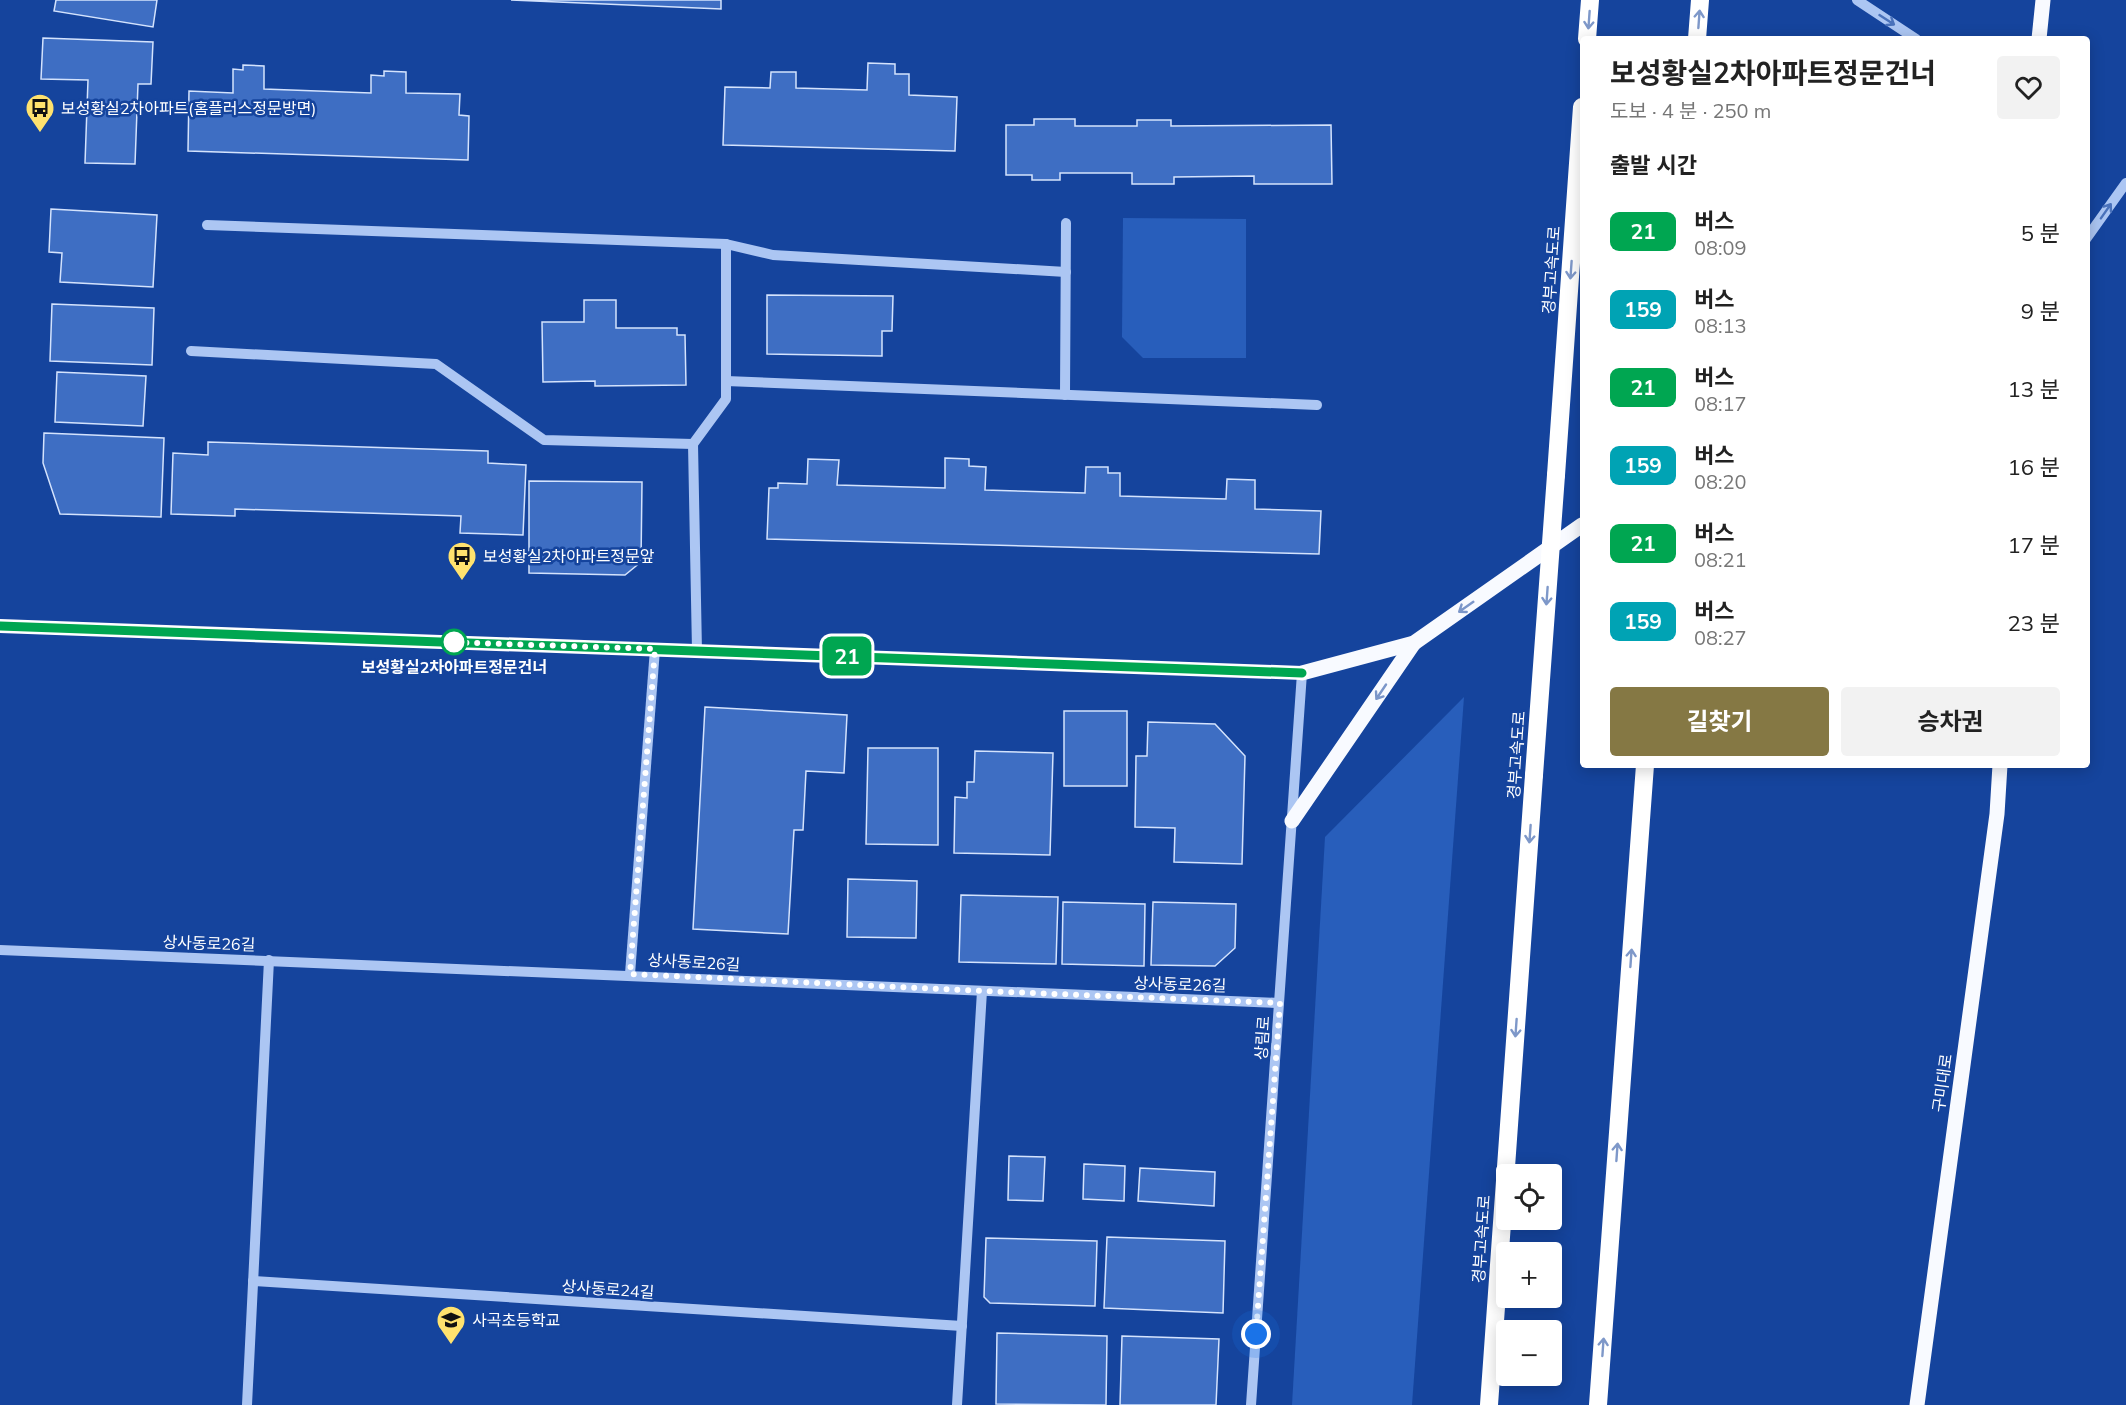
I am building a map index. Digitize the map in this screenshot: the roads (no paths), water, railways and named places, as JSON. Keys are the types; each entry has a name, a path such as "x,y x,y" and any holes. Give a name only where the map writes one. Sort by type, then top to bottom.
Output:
{"highway":[{"path":"1587,36 1590,0"},
{"path":"1697,36 1700,0"},
{"name":"경부고속도로","path":"1489,1405 1580,135"},
{"path":"1599,1405 1645,768"}],"main road":[{"path":"2039,36 2043,0"},
{"path":"1302,673 1414,643 1580,526"},
{"path":"1292,821 1414,643"},
{"name":"구미대로","path":"1917,1405 1997,814 2000,768"}],"street":[{"path":"1857,0 1911,36"},
{"path":"2090,233 2126,183"},
{"path":"1065,395 1066,223"},
{"path":"207,225 726,244 773,255 1066,272"},
{"path":"697,651 693,444 726,399 726,244"},
{"path":"191,351 436,364 544,440 693,444"},
{"path":"726,381 1317,405"},
{"path":"0,626 1302,673"},
{"path":"630,974 655,649"},
{"name":"상림로","path":"1251,1405 1302,673"},
{"name":"상사동로26길","path":"0,950 630,974 1280,1003"},
{"path":"247,1405 268,960"},
{"path":"957,1405 982,991"},
{"name":"상사동로24길","path":"253,1281 962,1326"}],"place":[{"name":"보성황실2차아파트(홈플러스정문방면)","path":"40,134"},
{"name":"보성황실2차아파트정문앞","path":"462,582"},
{"name":"보성황실2차아파트정문건너","path":"454,642"},
{"name":"사곡초등학교","path":"451,1346"}]}
